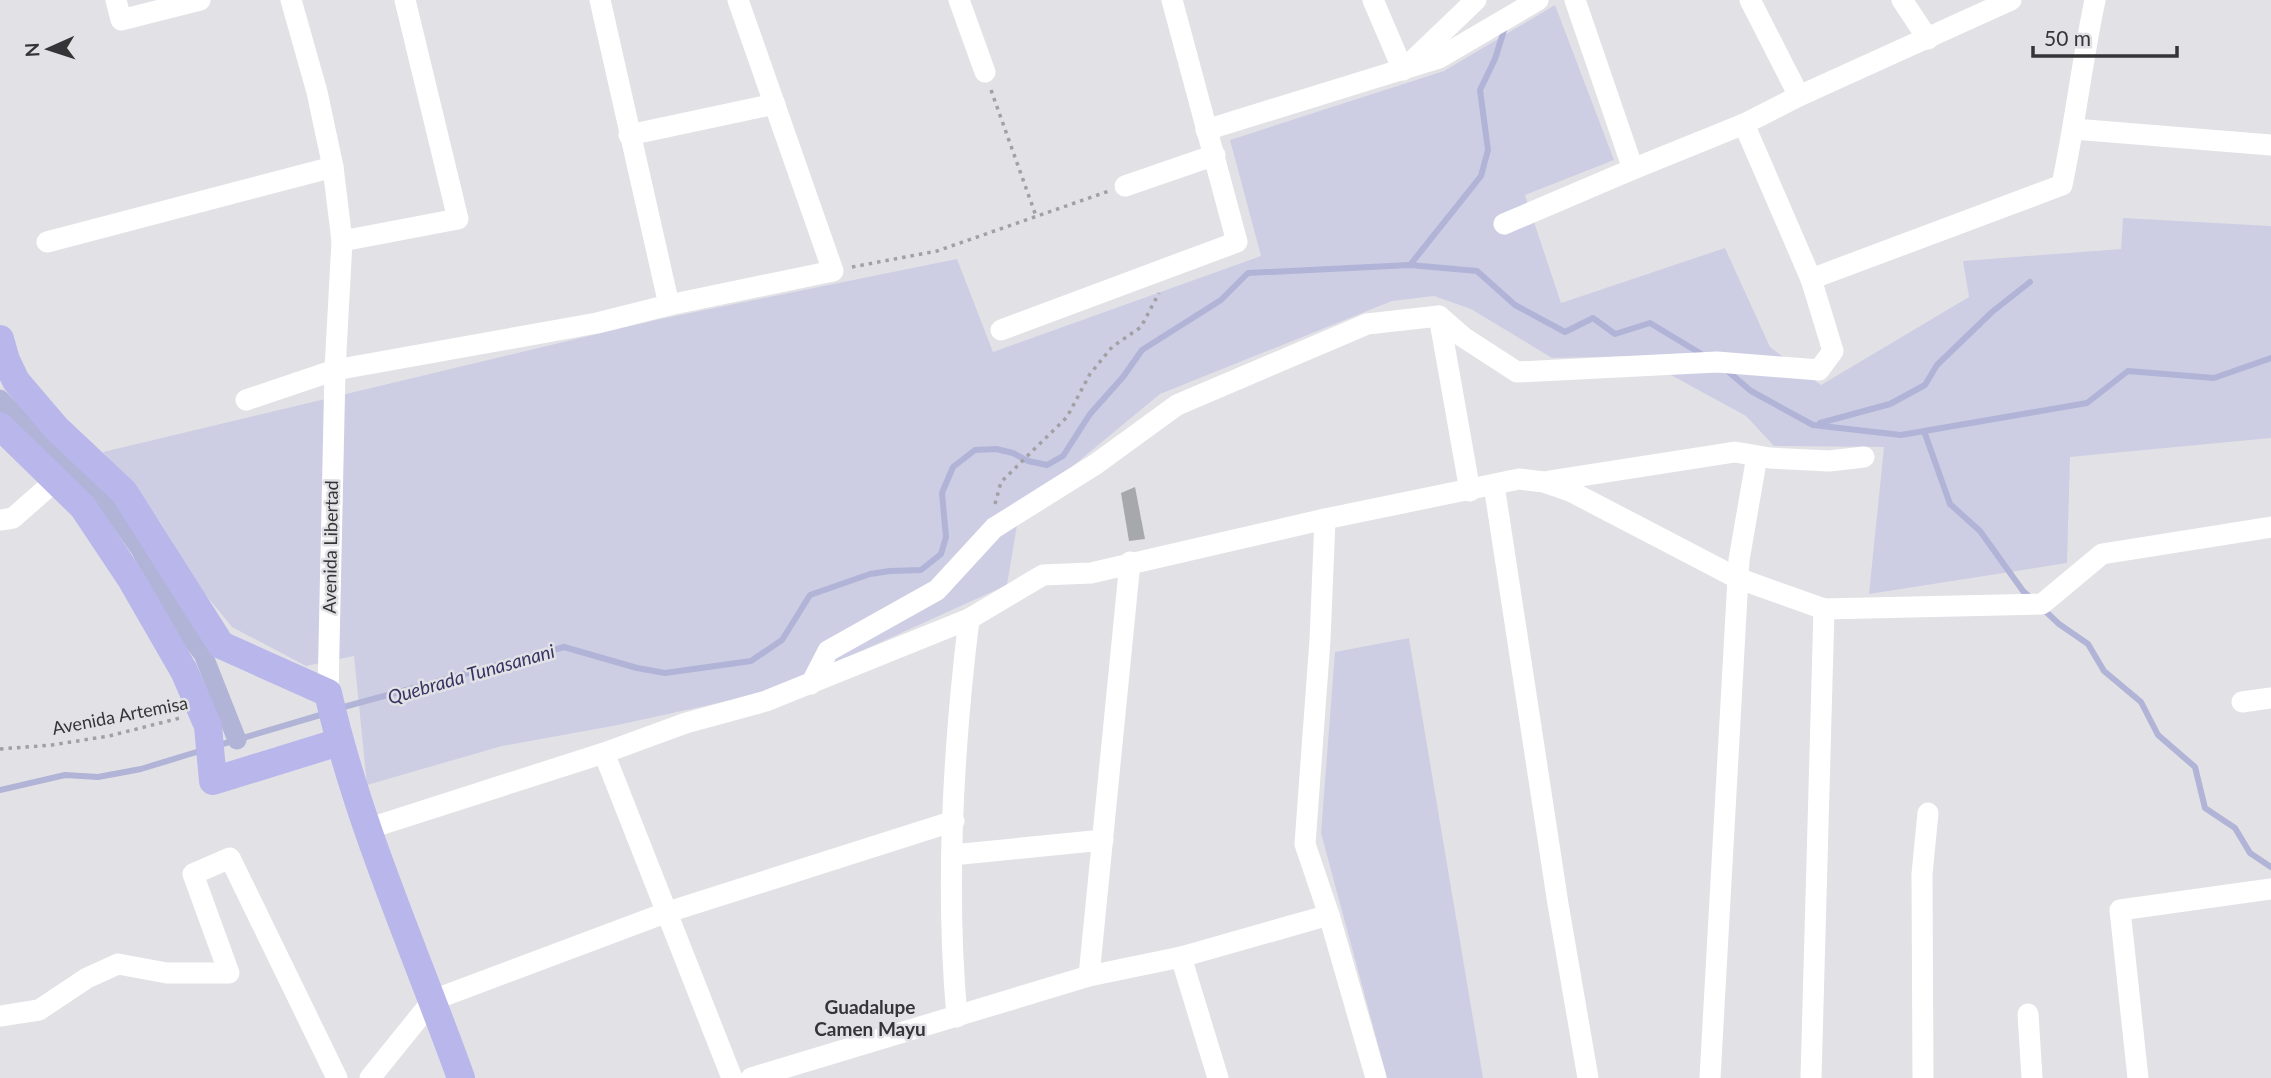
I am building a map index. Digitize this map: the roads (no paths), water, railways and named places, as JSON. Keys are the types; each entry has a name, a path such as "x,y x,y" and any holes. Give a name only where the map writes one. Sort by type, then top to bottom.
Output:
{"main road":[{"path":"0,339 16,381 57,429 124,492 221,645 328,693"},
{"path":"0,426 83,507 131,579 184,671 206,720 214,781 339,742"},
{"name":"Avenida Libertad","path":"328,693 339,742 367,829 461,1078"}],"street":[{"path":"116,0 121,20 200,0"},
{"name":"Avenida Libertad","path":"291,0 317,92 334,167 342,241 335,370 328,693"},
{"path":"342,241 458,219 405,0"},
{"path":"600,0 669,305"},
{"path":"246,400 335,370 597,323 833,271 738,0"},
{"path":"959,0 985,72"},
{"path":"1001,330 1237,242 1172,0"},
{"path":"1373,0 1403,70"},
{"path":"1403,70 1476,0"},
{"path":"1206,130 1439,58 1538,0"},
{"path":"1574,0 1633,169"},
{"path":"1750,0 1799,96"},
{"path":"1902,0 1928,38"},
{"path":"1504,225 1744,124 1799,96 2011,0"},
{"path":"1811,279 2062,185 2095,0"},
{"path":"629,135 775,104"},
{"path":"811,684 828,652 937,590 994,528 1096,464 1177,405 1367,324 1439,316 1463,337 1517,372 1717,362 1819,370 1833,351 1811,279 1744,124"},
{"path":"2074,129 2271,145"},
{"path":"1125,186 1214,155"},
{"path":"47,242 334,167"},
{"path":"1439,316 1470,491"},
{"path":"1544,482 1735,452 1829,461 1864,457"},
{"path":"1710,1078 1738,578 1757,456"},
{"path":"367,829 604,753 686,723 766,701 969,619 1043,575 1091,573 1325,519 1519,479 1544,482 1570,491 1738,578 1824,609 2042,604 2102,554 2271,527"},
{"path":"0,520 13,518 56,480"},
{"path":"1494,485 1558,904 1588,1078"},
{"path":"1325,519 1321,640 1305,844 1329,915 1376,1078"},
{"path":"1090,976 1130,562"},
{"path":"1811,1078 1824,609"},
{"path":"957,1017 951,960 952,855 957,718 969,619"},
{"path":"2242,702 2271,698"},
{"path":"604,753 732,1078"},
{"path":"1923,1078 1922,874 1928,813"},
{"path":"370,1078 433,1000 665,913 954,821"},
{"path":"952,855 1103,840"},
{"path":"0,1016 39,1010 87,978 118,964 167,973 229,973 192,874 230,858 337,1078"},
{"path":"2138,1078 2120,910 2271,889"},
{"path":"751,1078 1090,976 1181,957 1329,915"},
{"path":"1181,957 1218,1078"},
{"path":"2028,1014 2032,1078"}],"waterway":[{"name":"Quebrada Tunasanani","path":"1410,265 1481,176 1488,150 1480,90 1495,59 1505,27"},
{"name":"Quebrada Tunasanani","path":"340,708 564,647 637,668 665,673 751,661 782,640 810,595 870,574 921,570 941,554 946,537 942,493 953,467 975,450 996,449 1047,465 1063,456 1090,414 1123,377 1142,350 1221,300 1248,273 1410,265 1477,271 1515,305 1565,332 1593,318 1615,334 1650,323 1703,355"},
{"path":"1820,423 1890,404 1925,385 1937,365 1992,312 2030,282"},
{"path":"1724,368 1751,391 1813,425 1901,435 2087,403 2128,371 2214,378 2271,358"},
{"path":"0,399 111,508 140,549 189,636 203,654 237,740"},
{"path":"1924,431 1950,504 1980,531 2023,591 2033,600"},
{"path":"2041,607 2059,624 2088,644 2104,671 2141,702 2158,735 2195,767 2205,808 2235,828 2250,853 2271,867"},
{"name":"Quebrada Tunasanani","path":"216,746 327,713"},
{"name":"Quebrada Tunasanani","path":"0,790 65,775 98,777 141,769 203,750"}],"district":[{"name":"Guadalupe Camen Mayu","path":"870,1018"}]}
